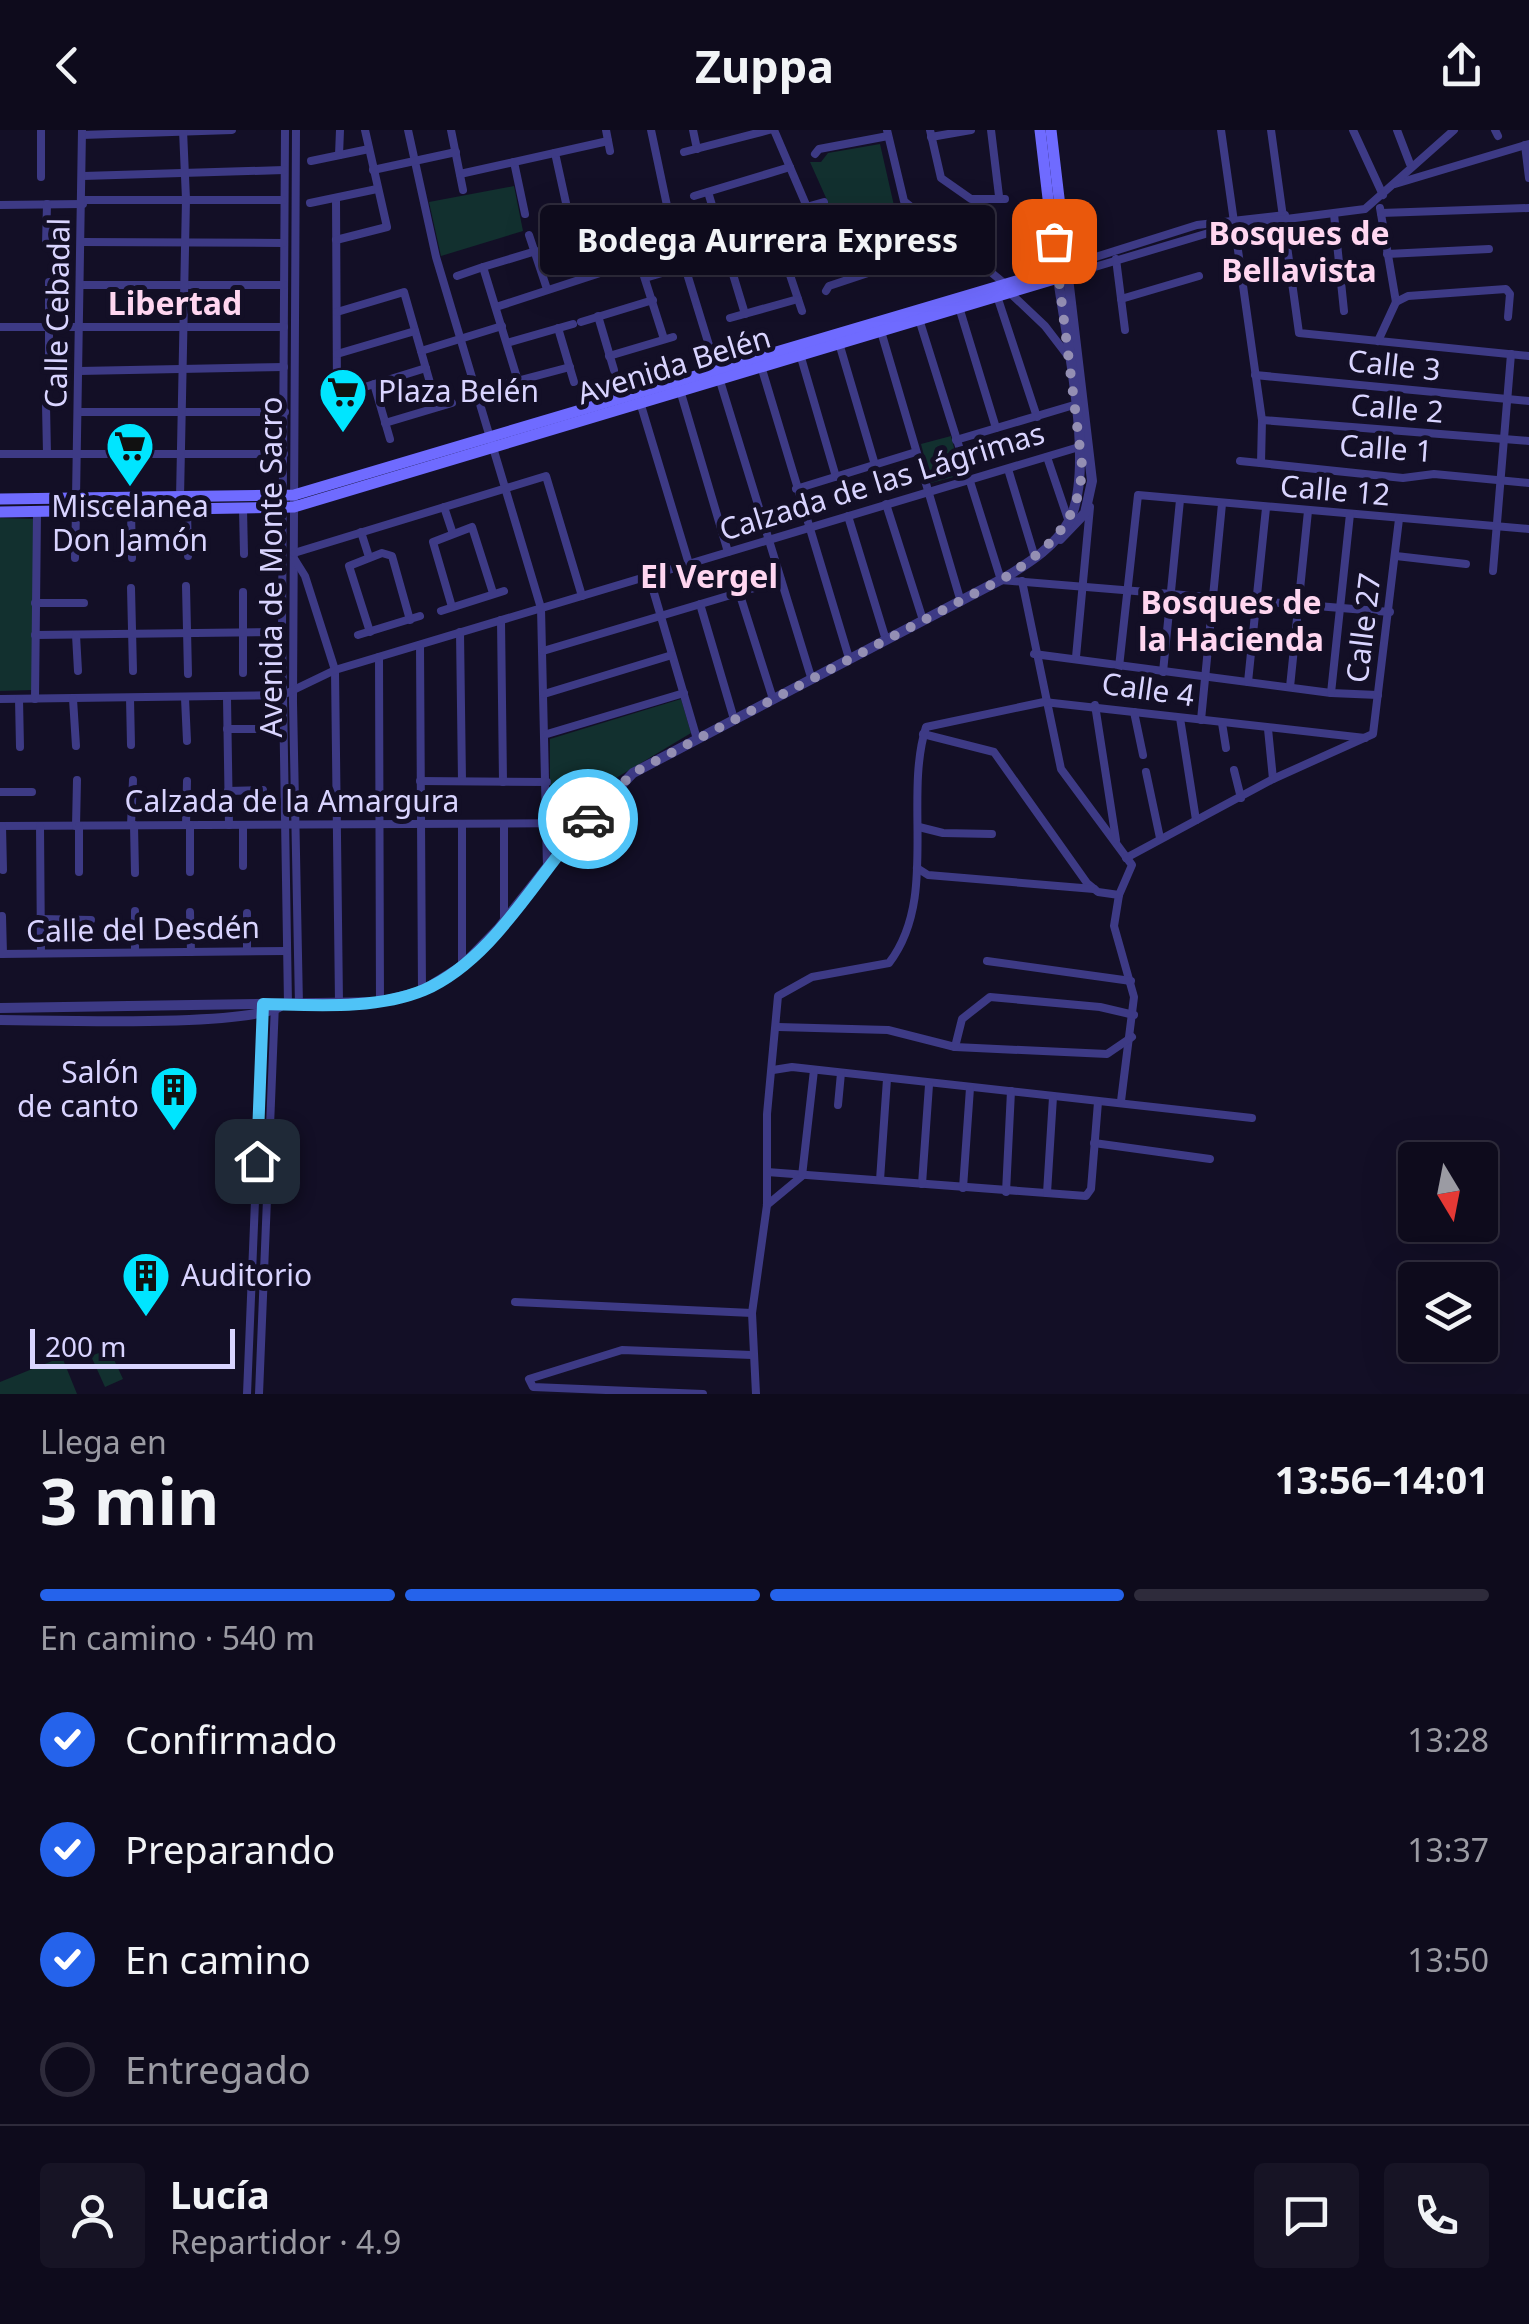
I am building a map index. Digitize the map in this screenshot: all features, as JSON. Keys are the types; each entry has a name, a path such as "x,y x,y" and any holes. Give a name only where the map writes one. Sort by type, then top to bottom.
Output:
{"main road":[{"path":"1040,130 1062,272"},
{"path":"1051,130 1062,272"},
{"name":"Avenida Belén","path":"0,499 132,511 244,509 288,502 1062,272"},
{"name":"Avenida Belén","path":"490,441 640,402 719,373 761,366 1004,290"},
{"name":"Avenida Belén","path":"0,512 180,498 288,502"}],"street":[{"path":"41,130 41,177"},
{"path":"82,132 232,130"},
{"name":"Avenida de Monte Sacro","path":"278,1006 287,951 294,688 294,556 284,454 285,130"},
{"name":"Avenida de Monte Sacro","path":"278,1006 291,826 282,632 296,130"},
{"path":"339,155 340,130"},
{"path":"336,240 386,228 365,130"},
{"path":"408,130 460,338 541,608 547,734 546,868"},
{"path":"462,130 451,131 463,190"},
{"path":"460,174 555,153 609,146 606,130"},
{"path":"650,130 686,266 811,677"},
{"path":"692,130 696,149"},
{"path":"684,152 772,130 807,207"},
{"path":"971,130 931,134 941,178 971,199 1002,198 990,130"},
{"path":"1221,130 1262,420 1262,463"},
{"path":"1271,130 1300,333 1529,356"},
{"path":"1353,130 1381,198 1396,302 1378,341"},
{"path":"1398,130 1410,164"},
{"path":"180,498 186,200 183,131"},
{"name":"Calle Cebadal","path":"76,558 82,132"},
{"path":"1381,198 1410,164 1448,132"},
{"path":"815,154 819,149 888,133 899,192 913,211 953,240 1045,326 1068,356"},
{"path":"1391,186 1527,144 1529,178"},
{"path":"311,162 369,149"},
{"path":"372,170 456,152"},
{"path":"555,153 566,203"},
{"path":"514,162 526,214"},
{"path":"694,196 790,167"},
{"path":"83,176 185,176 284,170"},
{"path":"310,203 377,189"},
{"path":"708,192 745,314"},
{"path":"336,198 338,393"},
{"name":"Avenida Belén","path":"1062,272 1232,222 1334,214 1365,209 1381,198"},
{"path":"0,205 283,200"},
{"path":"719,232 824,202"},
{"path":"46,204 46,244"},
{"path":"1381,213 1529,208"},
{"path":"811,240 913,211"},
{"path":"1334,214 1344,311"},
{"path":"570,218 586,276"},
{"name":"Avenida Belén","path":"1062,272 1232,222"},
{"path":"529,234 547,289"},
{"path":"826,291 829,286 944,248 953,240"},
{"path":"82,242 283,243"},
{"path":"609,356 669,338 634,245"},
{"path":"1388,254 1489,249"},
{"path":"457,276 536,252"},
{"path":"732,272 800,252"},
{"path":"645,278 726,254"},
{"path":"784,257 802,311"},
{"path":"1116,259 1126,330"},
{"path":"496,307 640,260"},
{"path":"483,267 518,381"},
{"path":"1054,541 1069,522 1081,483 1062,272"},
{"path":"1062,272 1089,447 1090,498 1076,657"},
{"path":"1121,299 1199,276"},
{"path":"48,367 49,282"},
{"path":"81,286 284,285"},
{"path":"1396,302 1408,296 1506,289 1510,294 1508,318"},
{"path":"1004,290 1037,416"},
{"path":"336,312 404,292 438,407"},
{"path":"730,318 798,299"},
{"path":"506,343 652,300"},
{"path":"959,307 996,428"},
{"path":"598,316 614,370"},
{"path":"920,319 1001,580"},
{"path":"421,351 502,326"},
{"path":"880,326 926,492 962,602"},
{"path":"0,327 284,327"},
{"path":"558,328 574,382"},
{"path":"337,354 415,331"},
{"path":"839,343 875,465"},
{"path":"800,354 836,476"},
{"path":"1492,571 1511,354"},
{"path":"761,366 849,658"},
{"path":"79,371 284,367"},
{"path":"502,386 570,367"},
{"path":"356,390 426,368"},
{"name":"Calle 3","path":"1255,374 1529,401"},
{"path":"374,384 390,438"},
{"path":"680,390 728,552"},
{"path":"640,402 689,564"},
{"path":"385,423 452,403"},
{"path":"46,406 47,454"},
{"path":"956,440 1074,406"},
{"path":"78,412 285,412"},
{"name":"Calle 2","path":"1262,420 1529,441"},
{"name":"Calzada de las Lágrimas","path":"0,699 283,695 335,670 1079,447"},
{"path":"796,488 916,452"},
{"path":"0,454 284,454"},
{"path":"1047,457 1069,522"},
{"name":"Calle 1","path":"1240,461 1403,478 1434,474 1529,483"},
{"path":"1008,469 1035,558"},
{"path":"339,1003 335,670 305,576 294,556 546,476 582,596"},
{"name":"Calle 12","path":"1128,593 1138,495 1529,528"},
{"path":"0,1020 380,1002 422,991 462,966 584,823 633,773 1001,580 1074,528 1090,498"},
{"path":"1163,672 1180,500"},
{"path":"886,504 923,620"},
{"path":"1201,720 1222,504"},
{"path":"444,507 452,531"},
{"path":"1248,682 1266,508"},
{"path":"244,509 244,554"},
{"path":"187,510 188,556"},
{"path":"1290,687 1308,510"},
{"path":"132,511 132,558"},
{"path":"35,700 37,512"},
{"path":"1331,693 1350,514"},
{"path":"848,516 886,640"},
{"name":"Calle 27","path":"1366,738 1372,734 1378,695 1399,519"},
{"path":"452,607 433,542 452,531 472,527 493,593"},
{"path":"361,532 369,557"},
{"path":"370,632 349,566 369,557 391,553 410,620"},
{"path":"1396,556 1466,564"},
{"path":"648,576 698,739"},
{"path":"543,650 780,580"},
{"path":"1001,580 1390,612"},
{"path":"1022,581 1044,702 1062,769 1131,870 1119,896 1114,926 1131,981 1134,1015 1121,1102"},
{"path":"186,586 188,674"},
{"path":"131,588 133,671"},
{"path":"441,611 504,590"},
{"path":"242,592 243,673"},
{"path":"739,592 772,699"},
{"path":"1119,668 1128,593"},
{"path":"35,603 84,603"},
{"path":"700,604 734,720"},
{"path":"358,635 420,616"},
{"path":"501,620 503,782"},
{"path":"34,635 282,632"},
{"path":"460,632 462,782"},
{"path":"76,635 78,671"},
{"path":"420,645 422,991"},
{"path":"1034,654 1076,657 1119,668 1378,695"},
{"path":"544,694 672,655"},
{"path":"379,657 380,1002"},
{"path":"547,734 684,694"},
{"path":"130,698 131,745"},
{"path":"185,698 187,741"},
{"path":"227,698 228,825"},
{"path":"19,699 20,748"},
{"path":"74,699 76,746"},
{"name":"Calle 4","path":"925,731 1044,702 1095,704 1180,718 1366,738"},
{"path":"1095,704 1116,845"},
{"path":"1134,712 1143,756"},
{"path":"1180,718 1196,820"},
{"path":"1222,723 1226,748"},
{"path":"228,729 260,729"},
{"path":"1268,729 1273,779"},
{"path":"756,1394 752,1312 767,1205 778,1027 774,1013 778,996 795,983 888,963 909,925 917,868 925,731 994,752 1094,889"},
{"path":"1126,858 1273,779 1366,738"},
{"path":"1234,770 1241,798"},
{"path":"1146,772 1160,838"},
{"path":"76,780 79,872"},
{"path":"132,780 134,873"},
{"path":"186,780 190,872"},
{"path":"420,781 547,782"},
{"path":"228,791 263,790"},
{"path":"0,792 32,792"},
{"name":"Calzada de la Amargura","path":"1,826 584,823"},
{"path":"462,824 462,966"},
{"path":"504,824 504,921"},
{"path":"1,826 3,870"},
{"path":"40,826 42,953"},
{"path":"243,826 243,866"},
{"path":"919,827 943,833 992,834"},
{"path":"917,868 928,876 1094,889 1119,896"},
{"path":"135,911 136,952"},
{"path":"190,912 191,952"},
{"path":"247,914 247,951"},
{"path":"1,954 2,916"},
{"path":"41,919 91,920"},
{"name":"Calle del Desdén","path":"1,954 287,951"},
{"path":"987,961 1131,981"},
{"path":"955,1047 962,1018 990,997 1100,1007 1134,1015"},
{"path":"0,1008 278,1006"},
{"path":"247,1394 278,1006"},
{"path":"259,1394 278,1006"},
{"path":"778,1027 888,1030 955,1047 1107,1054 1132,1037"},
{"path":"773,1070 814,1070 1252,1118"},
{"path":"767,1205 802,1176 814,1070"},
{"path":"838,1105 841,1073"},
{"path":"880,1180 887,1079"},
{"path":"922,1184 929,1084"},
{"path":"963,1188 970,1088"},
{"path":"1006,1192 1012,1091"},
{"path":"1048,1192 1053,1097"},
{"path":"767,1172 1006,1192 1088,1194 1098,1102"},
{"path":"1094,1144 1210,1159"},
{"path":"516,1302 752,1312"},
{"path":"703,1394 533,1387 529,1378 622,1350 752,1355"}],"green space":[{"path":"880,144 895,210 840,229 810,162 821,162 828,153"},
{"path":"514,186 523,231 441,256 429,202"},
{"path":"951,436 961,475 931,483 921,444"},
{"path":"0,518 34,519 33,690 0,691"},
{"path":"681,699 691,733 611,781 550,854 550,739"},
{"path":"109,1349 123,1379 105,1387 91,1356"},
{"path":"62,1357 77,1394 0,1394 0,1382"}],"way so far":[{"path":"588,819 633,773 811,677 962,602 1035,558 1054,541 1069,522 1079,498 1082,465 1054,241"}],"place":[{"name":"Bodega Aurrera Express","path":"1054,241"},
{"name":"Plaza Belén","path":"343,434"},
{"name":"Miscelanea Don Jamón","path":"130,488"},
{"name":"Salón de canto","path":"174,1132"},
{"name":"Auditorio","path":"146,1318"}],"district":[{"name":"Bosques de Bellavista","path":"1299,252"},
{"name":"Libertad","path":"175,304"},
{"name":"El Vergel","path":"709,577"},
{"name":"Bosques de la Hacienda","path":"1231,622"}],"route":[{"path":"257,1161 263,1004 380,1002 422,991 444,979 498,929 588,819"}]}
